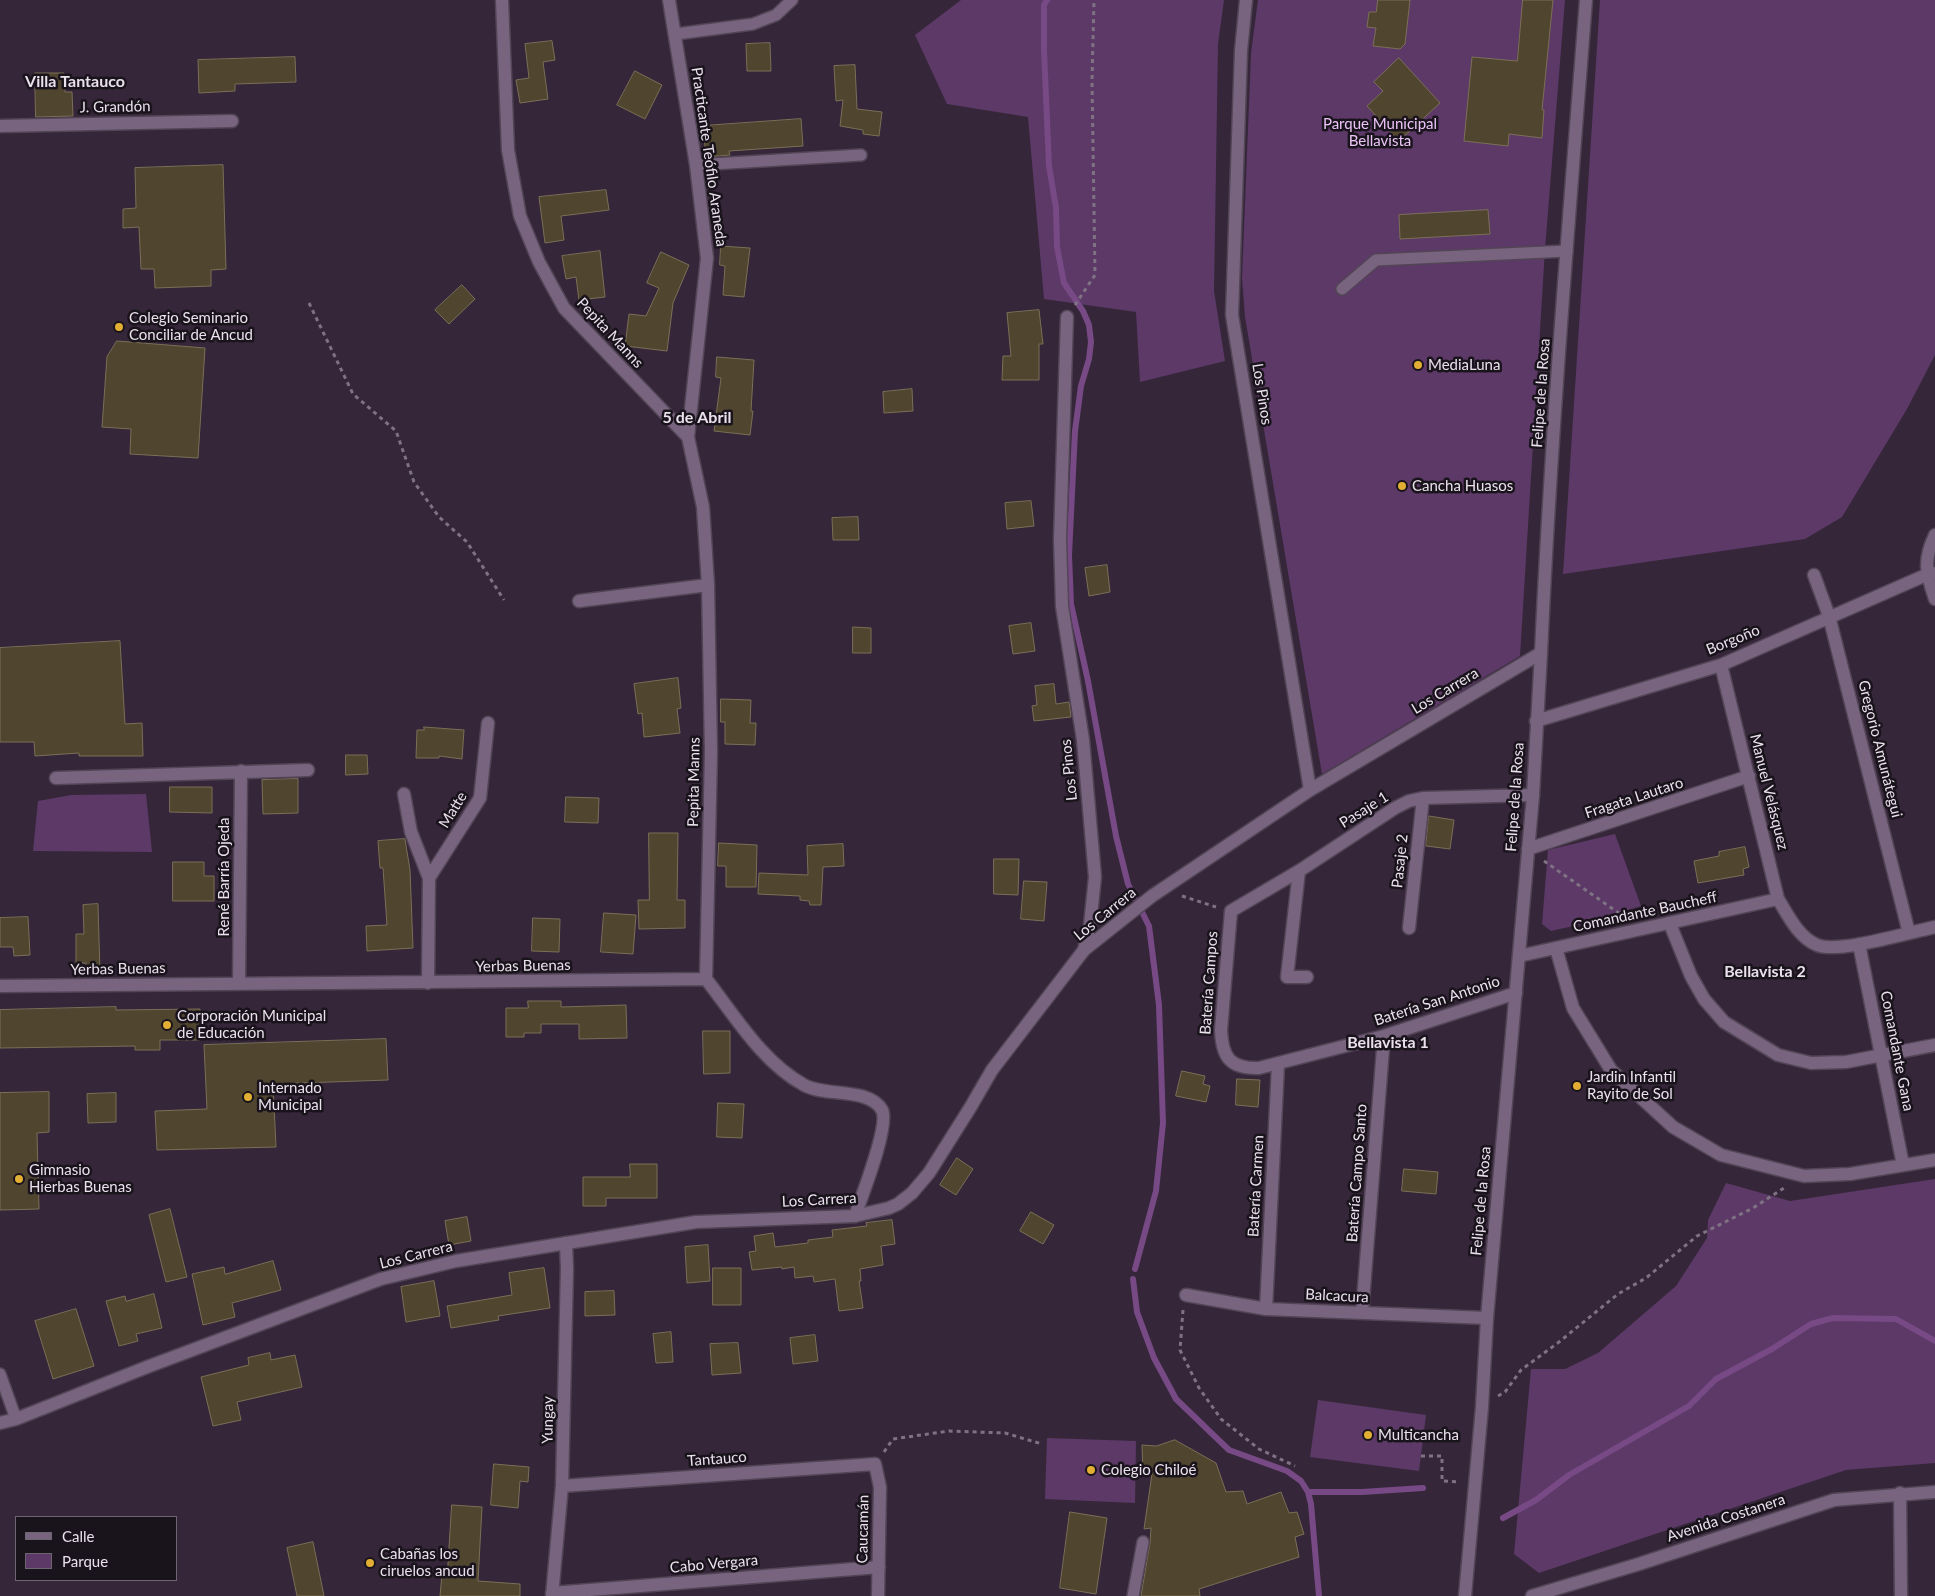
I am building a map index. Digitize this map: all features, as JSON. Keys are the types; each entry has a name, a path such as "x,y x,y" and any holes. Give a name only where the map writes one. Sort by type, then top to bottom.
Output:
{"street":[{"name":"Pepita Manns","path":"502,0 508,150 520,216 533,247 564,308 688,438 703,507 708,585 711,752 706,979"},
{"name":"Practicante Teófilo Araneda","path":"669,0 696,165 707,258 688,438"},
{"name":"Los Pinos","path":"1246,0 1241,51 1232,315 1310,790"},
{"name":"Felipe de la Rosa","path":"1465,1596 1476,1483 1487,1318 1533,795 1546,558 1586,0"},
{"name":"J. Grandón","path":"0,126 232,121"},
{"name":"Los Pinos","path":"1067,317 1060,539 1062,606 1083,740 1095,877 1090,925 1084,950"},
{"path":"1935,534 1927,551 1935,599"},
{"name":"Gregorio Amunátegui","path":"1814,574 1830,616 1909,933"},
{"name":"Borgoño","path":"1536,721 1721,664 1931,574"},
{"path":"579,601 708,585"},
{"name":"Los Carrera","path":"0,1423 16,1419 147,1367 381,1280 456,1261 696,1222 855,1216 898,1204 920,1183 970,1108 992,1070 1084,950 1157,893 1310,790 1541,653"},
{"name":"Manuel Velásquez","path":"1721,664 1778,899 1793,924 1807,939 1818,946 1831,947 1859,944 1935,927"},
{"name":"Matte","path":"429,878 480,798 488,723"},
{"path":"56,778 308,770"},
{"name":"René Barría Ojeda","path":"239,983 241,771"},
{"name":"Fragata Lautaro","path":"1528,849 1749,776"},
{"path":"404,794 411,832 429,878 428,984"},
{"name":"Pasaje 1","path":"1231,911 1299,871 1395,808 1409,801 1423,798 1533,795"},
{"name":"Pasaje 2","path":"1409,928 1423,798"},
{"path":"1299,871 1288,977 1307,977"},
{"name":"Comandante Baucheff","path":"1519,956 1778,899"},
{"name":"Batería Campos","path":"1225,1056 1221,1043 1221,1030 1231,911"},
{"path":"1670,924 1691,976 1704,999 1724,1022 1778,1054 1811,1063 1846,1062 1935,1045"},
{"name":"Comandante Gana","path":"1859,944 1903,1165"},
{"path":"1556,948 1573,1008 1611,1070 1672,1127 1721,1155 1804,1176 1850,1174 1935,1160"},
{"path":"706,979 760,1049 790,1076 806,1087 863,1097 873,1101 882,1111 884,1123 879,1146 855,1216"},
{"name":"Yerbas Buenas","path":"0,986 239,983 428,984 706,979"},
{"name":"Batería San Antonio","path":"1225,1056 1236,1064 1248,1069 1278,1064 1384,1036 1516,993"},
{"name":"Batería Campo Santo","path":"1362,1313 1384,1036"},
{"name":"Batería Carmen","path":"1266,1308 1278,1064"},
{"name":"Yungay","path":"552,1595 562,1486 566,1243"},
{"name":"Balcacura","path":"1186,1294 1266,1308 1487,1318"},
{"name":"Tantauco","path":"562,1486 875,1464"},
{"name":"Caucamán","path":"875,1464 880,1487 878,1596"},
{"name":"Avenida Costanera","path":"1532,1596 1639,1564 1834,1500 1935,1492"},
{"path":"1900,1494 1901,1596"},
{"name":"Cabo Vergara","path":"552,1595 879,1567"}],"lane":[{"path":"676,34 753,24 776,15 792,0"},
{"path":"696,165 861,155"},
{"path":"1342,289 1376,260 1567,251"},
{"path":"0,1374 16,1419"},
{"path":"1133,1596 1143,1542"}],"path":[{"path":"1082,296 1095,276 1092,81 1094,0"},
{"path":"309,303 353,394 396,431 414,482 439,517 467,542 504,600"},
{"path":"1548,863 1642,929"},
{"path":"1157,893 1231,911"},
{"path":"1482,1406 1505,1392 1521,1370 1618,1294 1646,1278 1697,1236 1753,1208 1804,1176"},
{"path":"1186,1294 1182,1316 1180,1350 1199,1388 1221,1419 1259,1449 1295,1466"},
{"path":"875,1464 893,1438 949,1431 1006,1433 1042,1444"},
{"path":"1421,1456 1442,1456 1442,1482 1476,1483"}],"green space":[{"path":"961,0 1224,0 1218,44 1214,291 1225,361 1140,382 1136,312 1044,299 1028,117 947,104 915,35"},
{"name":"Parque Municipal Bellavista","path":"1258,0 1565,0 1545,249 1520,656 1322,774 1245,317 1242,278 1251,53"},
{"path":"1600,0 1935,0 1935,355 1907,409 1842,517 1805,539 1563,574"},
{"path":"146,794 152,852 33,851 38,801 71,795"},
{"path":"1615,834 1641,906 1551,931 1542,924 1548,850"},
{"path":"1935,1179 1935,1463 1846,1470 1539,1573 1514,1554 1531,1369 1565,1369 1598,1353 1676,1286 1707,1238 1708,1220 1726,1183 1790,1201"},
{"name":"Multicancha","path":"1318,1400 1426,1415 1419,1471 1310,1457"},
{"name":"Colegio Chiloé","path":"1047,1438 1136,1441 1135,1503 1045,1499"}],"building":[{"path":"1378,0 1410,0 1405,44 1400,49 1373,46 1376,28 1367,27 1369,12 1376,12"},
{"path":"1523,0 1553,0 1542,110 1544,110 1542,138 1509,134 1508,146 1464,141 1472,57 1517,61"},
{"path":"552,41 555,60 543,62 548,99 520,103 516,80 529,78 525,44"},
{"path":"770,43 771,71 747,71 746,44"},
{"path":"295,57 296,82 235,84 235,91 199,93 198,60"},
{"path":"1399,58 1440,103 1399,141 1367,106 1383,91 1374,82"},
{"path":"855,65 857,109 882,112 879,136 863,134 863,130 840,126 843,100 836,101 834,66"},
{"path":"635,71 662,85 645,119 617,105"},
{"path":"35,73 64,73 65,92 72,92 73,116 36,117"},
{"path":"801,119 803,146 729,151 730,155 706,157 703,126"},
{"path":"223,165 226,269 211,270 211,286 155,288 154,269 141,269 139,227 123,228 123,209 136,208 135,168"},
{"path":"606,190 609,210 561,216 564,240 545,243 539,197"},
{"path":"1488,210 1490,234 1400,239 1399,215"},
{"path":"721,246 750,248 744,297 723,295 725,266 720,265"},
{"path":"600,251 605,297 579,300 576,277 566,279 562,256"},
{"path":"661,252 689,265 673,303 667,351 625,346 629,314 646,316 659,288 647,283"},
{"path":"462,285 475,299 449,324 435,310"},
{"path":"1039,310 1043,344 1039,344 1039,380 1002,380 1003,356 1011,356 1007,313"},
{"path":"117,341 205,348 198,458 130,454 131,429 102,427 107,357"},
{"path":"717,357 754,360 751,411 753,411 750,435 714,431 721,378 716,377"},
{"path":"912,389 913,411 884,413 883,392"},
{"path":"1031,501 1034,526 1007,529 1005,503"},
{"path":"858,517 859,540 833,540 832,518"},
{"path":"1107,565 1110,592 1089,596 1085,568"},
{"path":"1031,623 1035,651 1013,654 1009,626"},
{"path":"853,627 871,628 871,653 853,653"},
{"path":"120,641 125,724 142,723 143,756 79,756 79,753 35,756 34,742 0,742 0,648"},
{"path":"678,678 681,708 677,709 680,733 644,737 642,713 638,714 634,684"},
{"path":"1054,684 1056,704 1069,702 1071,717 1034,721 1032,706 1037,705 1035,686"},
{"path":"721,699 751,700 750,723 756,723 755,745 725,744 725,722 721,722"},
{"path":"424,727 464,730 462,759 439,756 439,758 416,758 417,730 424,730"},
{"path":"346,755 367,755 368,774 346,775"},
{"path":"298,779 298,813 263,814 262,780"},
{"path":"170,787 212,787 212,813 170,812"},
{"path":"566,797 599,798 598,823 565,822"},
{"path":"1429,816 1454,820 1450,849 1426,846"},
{"path":"649,833 678,833 677,900 685,900 685,928 639,929 638,900 649,900"},
{"path":"405,839 410,870 413,948 367,951 366,926 387,925 383,868 380,868 378,841"},
{"path":"719,843 757,845 756,887 726,887 726,866 718,866"},
{"path":"843,844 844,866 823,867 821,905 810,905 809,901 800,900 800,896 758,894 759,873 808,875 807,846"},
{"path":"1745,847 1749,867 1743,869 1744,875 1698,883 1694,861 1719,856 1719,852"},
{"path":"994,859 1019,859 1018,895 994,894"},
{"path":"173,862 204,862 204,876 214,876 214,901 173,901"},
{"path":"1024,881 1047,882 1044,921 1021,919"},
{"path":"98,904 100,973 86,974 86,963 76,963 76,934 84,934 83,905"},
{"path":"604,913 636,915 633,954 601,952"},
{"path":"28,917 30,955 14,956 13,947 0,947 0,918"},
{"path":"533,918 560,919 559,952 532,951"},
{"path":"528,1001 561,1001 561,1007 626,1005 627,1038 579,1039 579,1024 541,1024 541,1033 524,1033 524,1037 506,1037 506,1008 528,1008"},
{"path":"116,1007 116,1010 200,1009 200,1040 160,1040 160,1050 135,1050 135,1046 0,1048 0,1010"},
{"path":"703,1031 730,1031 730,1073 704,1074"},
{"name":"Internado Municipal","path":"386,1039 388,1080 273,1084 276,1147 157,1150 155,1111 207,1109 204,1045"},
{"path":"1182,1071 1205,1076 1203,1084 1210,1086 1206,1102 1176,1096"},
{"path":"1237,1079 1260,1080 1258,1107 1236,1105"},
{"path":"49,1092 49,1132 37,1133 39,1209 0,1210 0,1093"},
{"path":"116,1093 116,1122 88,1123 87,1094"},
{"path":"718,1103 744,1104 742,1138 717,1137"},
{"path":"957,1158 973,1169 956,1195 940,1185"},
{"path":"630,1164 657,1164 657,1198 606,1198 606,1206 583,1206 583,1177 630,1177"},
{"path":"1404,1169 1438,1172 1436,1194 1402,1191"},
{"path":"170,1209 187,1277 166,1282 149,1215"},
{"path":"1031,1212 1054,1225 1043,1244 1020,1231"},
{"path":"467,1217 471,1241 449,1245 445,1221"},
{"path":"892,1220 895,1244 881,1246 883,1265 860,1269 861,1281 859,1281 863,1308 839,1311 835,1279 814,1282 813,1276 795,1278 794,1267 752,1270 749,1252 756,1251 754,1236 773,1233 775,1247 808,1243 808,1240 833,1237 832,1230 867,1226 866,1223"},
{"path":"708,1245 710,1281 687,1283 685,1247"},
{"path":"273,1261 281,1290 232,1303 235,1317 203,1325 192,1274 224,1267 225,1274"},
{"path":"544,1268 550,1308 498,1316 499,1320 451,1328 447,1306 512,1295 509,1273"},
{"path":"713,1268 741,1268 741,1305 713,1305"},
{"path":"434,1281 440,1316 406,1322 401,1287"},
{"path":"614,1291 615,1315 585,1316 585,1292"},
{"path":"154,1294 162,1328 136,1334 138,1341 119,1346 106,1301 125,1296 126,1301"},
{"path":"76,1309 94,1366 53,1379 35,1321"},
{"path":"671,1332 673,1362 656,1363 653,1334"},
{"path":"815,1335 818,1361 793,1364 790,1338"},
{"path":"738,1343 741,1373 712,1375 710,1344"},
{"path":"270,1353 271,1360 295,1355 302,1387 237,1402 241,1420 213,1426 201,1377 249,1365 248,1358"},
{"path":"1175,1440 1216,1463 1226,1492 1243,1491 1247,1504 1281,1492 1289,1513 1297,1512 1304,1534 1295,1537 1299,1557 1199,1589 1200,1596 1141,1596 1150,1543 1151,1528 1144,1529 1152,1474 1143,1476 1142,1445 1156,1446"},
{"path":"494,1464 529,1467 528,1482 520,1481 518,1508 491,1505"},
{"path":"452,1505 482,1507 478,1581 520,1584 520,1596 440,1596 442,1574 447,1574"},
{"path":"1070,1512 1107,1518 1096,1594 1060,1588"},
{"path":"313,1542 324,1596 297,1596 287,1548"}],"waterway":[{"path":"1047,0 1044,5 1044,50 1049,166 1056,208 1057,247 1064,283 1083,311 1089,325 1091,342 1089,359 1081,386 1075,431 1069,555 1071,604 1088,681 1116,836 1128,884 1149,926 1159,1005 1163,1123 1156,1191 1135,1269"},
{"path":"1133,1279 1137,1312 1154,1358 1176,1399 1229,1450 1287,1471 1301,1481 1308,1492 1311,1504 1319,1596"},
{"path":"1503,1518 1536,1500 1569,1475 1689,1406 1716,1379 1772,1349 1811,1324 1833,1318 1896,1319 1935,1341"},
{"path":"1308,1492 1362,1492 1423,1488"}],"place":[{"name":"Colegio Seminario Conciliar de Ancud","path":"119,327"},
{"name":"MediaLuna","path":"1418,365"},
{"name":"Cancha Huasos","path":"1402,486"},
{"name":"Corporación Municipal de Educación","path":"167,1025"},
{"name":"Jardin Infantil Rayito de Sol","path":"1577,1086"},
{"name":"Internado Municipal","path":"248,1097"},
{"name":"Gimnasio Hierbas Buenas","path":"19,1179"},
{"name":"Multicancha","path":"1368,1435"},
{"name":"Colegio Chiloé","path":"1091,1470"},
{"name":"Cabañas los ciruelos ancud","path":"370,1563"}],"district":[{"name":"Villa Tantauco","path":"75,82"},
{"name":"5 de Abril","path":"697,418"},
{"name":"Bellavista 2","path":"1765,972"},
{"name":"Bellavista 1","path":"1388,1043"}]}
